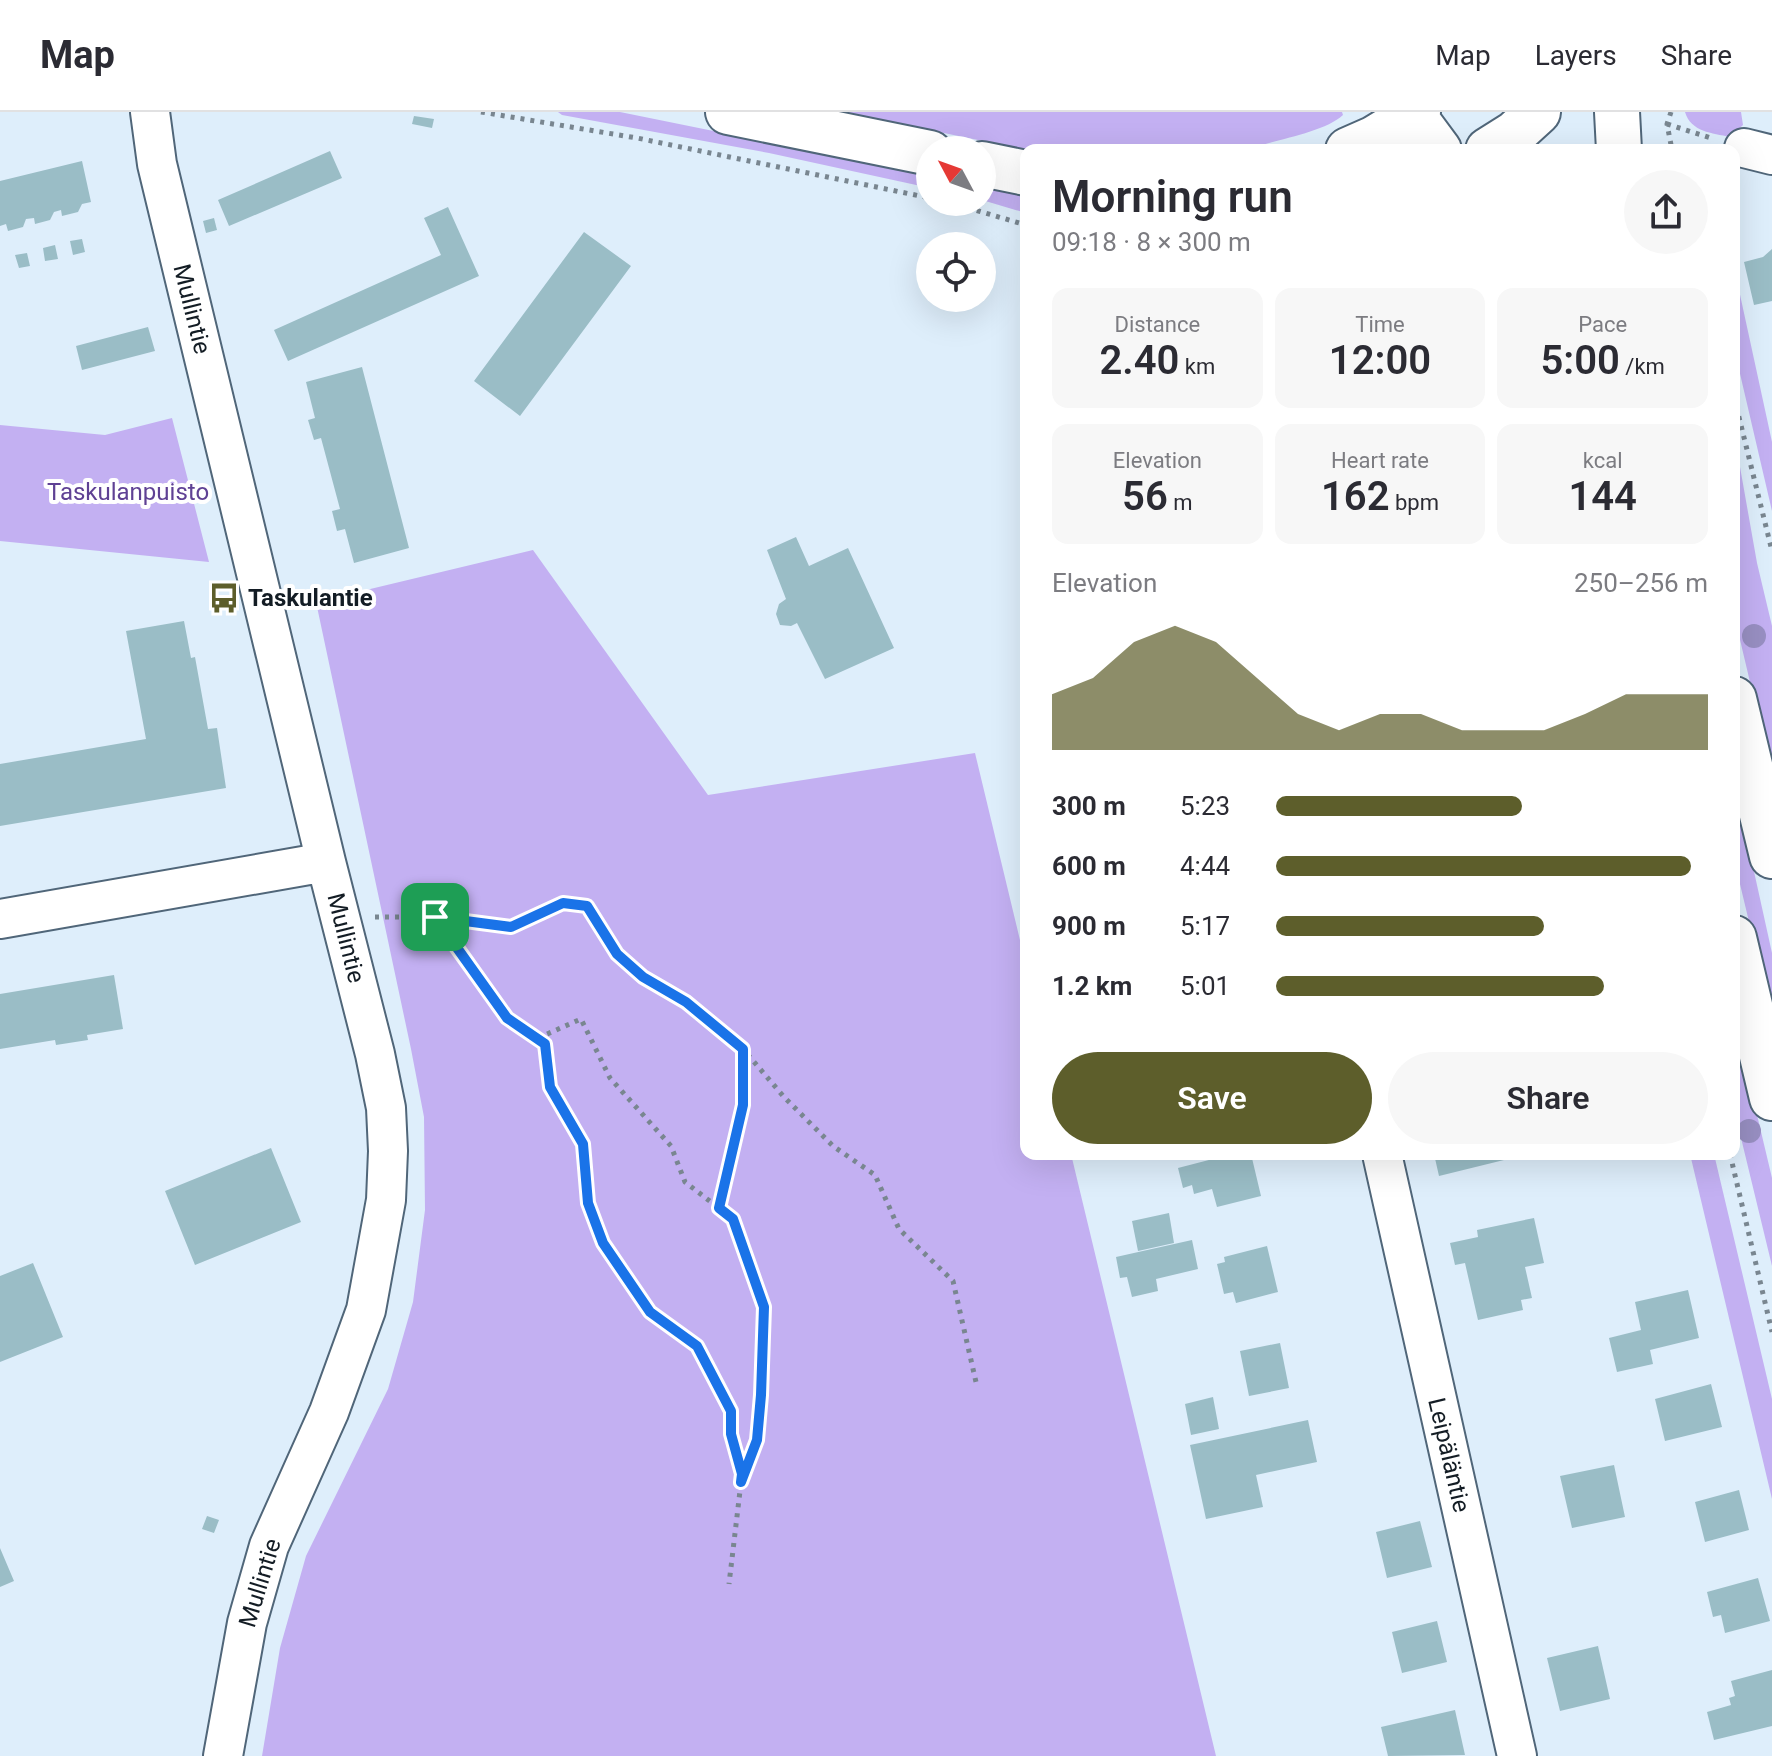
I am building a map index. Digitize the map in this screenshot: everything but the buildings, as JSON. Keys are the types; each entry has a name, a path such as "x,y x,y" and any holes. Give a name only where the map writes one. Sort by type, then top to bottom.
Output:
{"main road":[{"path":"728,112 916,150"},
{"path":"1617,112 1619,144"},
{"path":"1362,144 1416,113 1435,144"},
{"path":"996,167 1020,172"},
{"path":"1740,724 1772,856"},
{"path":"1740,963 1772,1098"}],"street":[{"name":"Mullintie","path":"150,112 161,180 375,1054 384,1100 388,1151 386,1200 366,1310 351,1355 284,1509 259,1582 238,1664 223,1756"},
{"path":"0,919 326,862"},
{"name":"Leipäläntie","path":"1383,1160 1517,1756"}],"path":[{"path":"481,112 637,138 916,195"},
{"path":"1671,112 1667,124 1671,144"},
{"path":"1667,124 1734,144"},
{"path":"996,215 1020,223"},
{"path":"1740,421 1772,551"},
{"path":"374,917 435,917 511,927 563,903 587,906 617,954 643,977 686,1002 743,1049 784,1097 833,1146 875,1175 899,1229 953,1281 976,1382"},
{"path":"435,917 507,1018 545,1044 550,1087 583,1144 588,1203 603,1243 650,1312 697,1346 731,1411 731,1434 742,1474 729,1584"},
{"path":"537,1039 581,1019 610,1078 671,1146 685,1182 733,1219 764,1307 757,1440 741,1482"},
{"path":"719,1208 743,1105 743,1049"},
{"path":"1731,1160 1772,1332"}],"green space":[{"path":"558,112 620,112 916,172 916,185 769,153"},
{"path":"842,112 1342,112 1343,115 1326,126 1266,144 1020,144 1020,149 996,144 996,136 958,136"},
{"path":"1685,112 1741,112 1743,125 1730,137 1716,134 1697,128"},
{"path":"996,188 1020,194 1020,211 996,204"},
{"path":"1740,295 1772,442 1772,511 1740,374"},
{"name":"Taskulanpuisto","path":"172,418 209,562 0,541 0,425 105,435"},
{"path":"1740,467 1772,626 1772,775 1740,640"},
{"path":"533,550 708,795 975,753 1020,940 1020,1160 1072,1160 1216,1756 262,1756 280,1648 306,1556 388,1389 413,1302 425,1210 424,1117 316,602"},
{"path":"1740,808 1772,953 1772,1018 1740,884"},
{"path":"1740,1043 1772,1178 1772,1266 1740,1134"},
{"path":"1691,1160 1715,1160 1772,1399 1772,1499"}],"place":[{"name":"Taskulantie","path":"224,598"}],"route":[{"path":"563,903 587,906 617,954 643,977 686,1002 743,1049 743,1105 719,1208 733,1219 764,1307 757,1440 741,1482 742,1474 731,1434 731,1411 697,1346 650,1312 603,1243 588,1203 583,1144 550,1087 545,1044 507,1018 435,917 511,927 563,903"}]}
